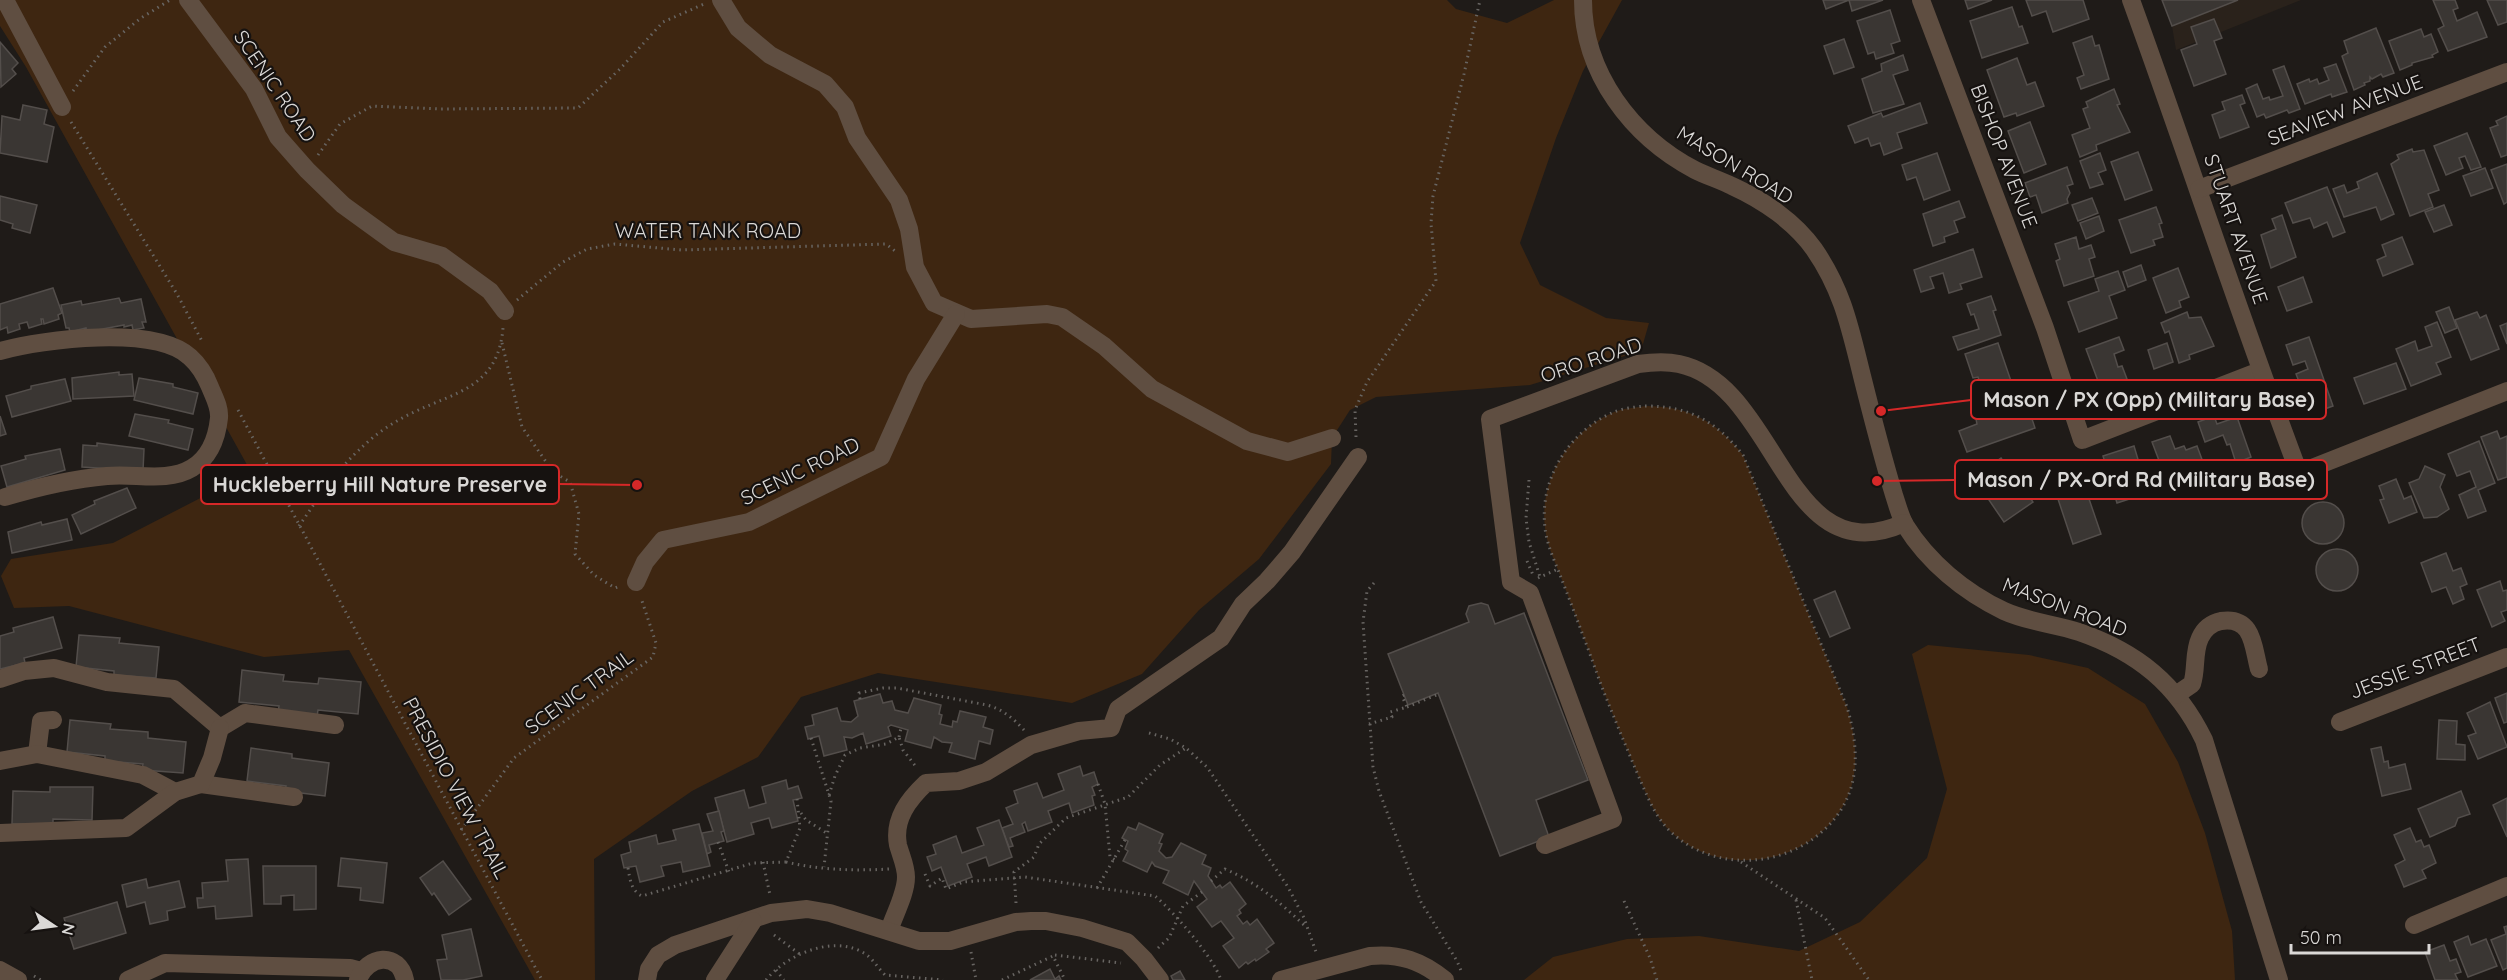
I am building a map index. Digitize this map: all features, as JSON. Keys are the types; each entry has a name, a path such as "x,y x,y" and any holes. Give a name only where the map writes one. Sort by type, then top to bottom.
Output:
{"street":[{"path":"5,0 62,107"},
{"name":"SCENIC ROAD","path":"188,0 254,89 278,137 307,170 343,205 394,242 442,256 490,291 505,310"},
{"path":"721,0 738,28 746,35 770,55 825,84 845,107 857,138 899,200 909,229 915,267 934,303 971,319 1047,314 1062,317 1104,346 1152,389 1247,441 1288,452 1332,438"},
{"name":"MASON ROAD","path":"1583,0 1586,32 1594,63 1604,83 1630,118 1670,155 1693,169 1753,197 1779,214 1813,247 1831,276 1845,308 1882,455 1904,523 1924,551 1946,573 1974,594 2006,611 2078,632 2112,645 2148,668 2167,683 2176,694 2196,723 2204,740 2280,980"},
{"name":"BISHOP AVENUE","path":"1921,0 2044,328 2082,440 2260,371"},
{"name":"STUART AVENUE","path":"2131,0 2199,189 2260,371 2300,473 2507,391"},
{"name":"SEAVIEW AVENUE","path":"2199,189 2507,72"},
{"name":"SCENIC ROAD","path":"636,582 645,562 663,540 749,522 881,457 916,379 956,314"},
{"path":"0,351 26,344 111,337 139,338 166,345 190,356 206,377 219,411 217,432 208,453 192,468 169,477 110,476 72,480 5,497"},
{"name":"ORO ROAD","path":"1545,845 1613,819 1530,593 1511,582 1490,419 1638,364 1659,362 1680,364 1701,372 1724,388 1739,403 1806,501 1826,523 1842,531 1858,533 1890,529 1904,523"},
{"path":"889,931 905,883 905,867 898,842 899,820 907,803 926,783 959,782 986,772 1031,745 1079,731 1111,728 1118,709 1221,638 1243,604 1292,552 1358,457"},
{"path":"2176,694 2192,684 2195,675 2196,648 2201,635 2208,626 2219,621 2232,620 2244,625 2252,635 2259,669"},
{"name":"JESSIE STREET","path":"2340,722 2507,657"},
{"path":"0,679 24,671 54,668 107,682 174,689 220,728"},
{"path":"201,784 212,758 220,728 245,713 335,725"},
{"path":"37,754 41,721 53,720"},
{"path":"0,761 37,754 143,775 175,792"},
{"path":"0,833 126,828 175,792 201,784 294,798"},
{"path":"2414,925 2507,886"},
{"path":"647,980 649,969 658,956 675,945 753,921 771,913 816,910 920,941 934,942 950,940 1017,922 1046,921 1082,928 1127,942 1160,980"},
{"path":"715,980 753,921"},
{"path":"1281,980 1370,956 1385,955 1414,960 1445,980"},
{"path":"128,980 165,963 350,968 360,976 368,964 377,960 387,960 402,969 405,980"},
{"path":"0,970 18,980"}],"path":[{"path":"62,107 105,47 141,18 170,0"},
{"path":"307,170 340,124 372,106 423,109 578,108 620,69 663,22 714,0"},
{"path":"1356,437 1355,410 1367,382 1436,280 1431,223 1432,196 1464,74 1480,0"},
{"name":"WATER TANK ROAD","path":"505,310 563,262 587,249 615,244 681,250 886,244 915,267"},
{"path":"505,310 502,342 522,428 553,472 570,482 579,514 575,554 594,575 615,588 636,582"},
{"path":"299,526 332,480 358,450 387,427 412,413 465,391 488,371 502,342"},
{"path":"1646,406 1676,408 1719,428 1743,454 1847,707 1857,748 1856,762 1850,789 1838,813 1827,828 1806,845 1777,857 1758,861 1739,861 1714,856 1694,848 1672,833 1655,813 1617,725 1558,569 1545,529 1545,503 1548,487 1553,471 1567,447 1588,427 1615,411 1646,406"},
{"path":"1529,480 1526,518 1538,578 1558,569"},
{"name":"SCENIC TRAIL","path":"461,830 514,758 653,657 656,643 636,582"},
{"path":"1374,583 1367,591 1364,622 1372,767 1391,825 1421,902 1457,960 1462,970 1462,980"},
{"name":"PRESIDIO VIEW TRAIL","path":"343,610 542,980"},
{"path":"861,699 859,693 897,688 999,708 1014,719 1026,733 1031,745"},
{"path":"1369,724 1392,717 1390,712 1439,694"},
{"path":"1404,695 1402,696 1407,707"},
{"path":"901,728 899,737 903,750 926,783"},
{"path":"1149,733 1170,738 1207,766 1288,887 1304,918 1305,926 1323,970"},
{"path":"829,795 835,776 846,755 860,748 886,744 899,737"},
{"path":"811,738 831,801 824,868"},
{"path":"1016,890 1014,872 1034,857 1039,844 1065,818 1128,797 1160,765 1186,748"},
{"path":"1098,784 1105,804 1108,849 1110,857 1115,861"},
{"path":"786,862 800,828 797,799"},
{"path":"800,812 806,820 828,834"},
{"path":"1097,888 1115,861 1125,840"},
{"path":"718,842 729,872"},
{"path":"1739,861 1825,918 1869,980"},
{"path":"628,868 636,893 642,896 763,862 786,862 852,870 905,867"},
{"path":"763,862 769,893"},
{"path":"1211,881 1225,869 1247,879 1265,890 1305,926"},
{"path":"924,873 930,885 942,878 946,889 963,882 1025,877 1155,896 1177,918 1211,961 1221,980"},
{"path":"1162,945 1169,938 1177,918 1188,901 1202,892"},
{"path":"1795,898 1812,980"},
{"path":"1624,901 1650,958 1657,980"},
{"path":"774,935 801,955"},
{"path":"766,980 776,970 801,955 827,945 847,946 861,951 871,958 887,980"},
{"path":"1055,955 1136,964 1144,959"},
{"path":"1002,980 1053,956 1065,980"},
{"path":"973,963 976,980"},
{"path":"776,970 784,980"},
{"path":"885,975 943,980"}],"shaded area":[{"path":"0,0 1447,0 1456,9 1507,23 1554,0 1622,0 1583,71 1556,138 1520,243 1540,285 1606,318 1649,323 1641,351 1530,385 1376,397 1350,410 1332,438 1331,464 1259,559 1199,610 1142,674 1072,703 878,673 801,697 758,757 692,791 594,859 595,980 535,980 349,650 264,657 69,606 14,608 1,576 11,559 113,543 251,472 26,67 0,26"},
{"path":"2162,0 2301,0 2176,50 2172,26"},
{"path":"1645,406 1675,409 1700,418 1722,433 1743,455 1847,707 1855,756 1851,787 1837,816 1825,829 1790,852 1770,858 1728,859 1689,846 1666,827 1648,798 1614,717 1552,555 1545,528 1544,510 1552,475 1560,459 1583,431 1598,420 1614,412"},
{"path":"1928,645 2029,655 2088,668 2145,704 2178,762 2205,833 2232,931 2235,980 1524,980 1553,957 1627,939 1699,936 1799,951 1860,922 1927,858 1947,789 1912,654"}],"building":[{"path":"1823,0 1849,0 1826,9"},
{"path":"1849,0 1883,0 1852,11"},
{"path":"1965,0 1992,0 1968,9"},
{"path":"2026,0 2083,0 2089,19 2053,32 2046,11 2032,16"},
{"path":"2162,0 2238,0 2172,26"},
{"path":"2433,0 2455,0 2458,8 2453,10 2457,21 2477,12 2487,37 2448,51 2438,29 2444,26"},
{"path":"2487,0 2507,0 2507,22 2498,25"},
{"path":"2012,7 2028,43 1982,58 1970,21"},
{"path":"1890,10 1900,41 1891,44 1894,53 1876,59 1874,52 1868,54 1857,21"},
{"path":"2214,19 2222,38 2214,41 2226,74 2194,86 2181,50 2197,44 2191,27"},
{"path":"2376,28 2394,73 2383,77 2381,74 2372,79 2370,77 2370,81 2354,90 2342,56 2348,53 2344,41"},
{"path":"2421,29 2424,37 2431,34 2438,52 2432,55 2433,57 2412,63 2400,70 2389,41"},
{"path":"2092,36 2095,46 2099,45 2109,79 2081,89 2077,78 2084,75 2073,43"},
{"path":"1844,39 1854,67 1834,74 1824,46"},
{"path":"0,42 18,63 12,69 16,74 1,87"},
{"path":"1903,55 1908,70 1893,75 1904,104 1873,113 1862,79 1882,71 1881,64"},
{"path":"2017,58 2027,85 2035,82 2044,106 2017,116 2016,113 2004,117 1987,70"},
{"path":"2336,64 2347,92 2332,97 2331,94 2305,104 2297,84 2309,79 2310,82 2317,79 2319,84 2329,80 2324,68"},
{"path":"2284,66 2300,109 2289,113 2287,110 2266,118 2264,114 2257,117 2246,89 2257,84 2263,99 2269,97 2270,100 2283,96 2273,70"},
{"path":"2114,89 2120,104 2117,105 2130,132 2096,145 2097,150 2080,157 2072,135 2090,128 2083,109 2088,107 2086,102"},
{"path":"2242,95 2245,103 2240,105 2249,127 2220,138 2212,115 2225,110 2222,102"},
{"path":"1920,103 1927,123 1897,133 1902,148 1884,155 1880,143 1871,146 1868,138 1855,143 1848,126 1881,113 1883,117"},
{"path":"23,105 47,110 44,124 54,127 47,162 0,153 2,116 20,120"},
{"path":"2507,116 2507,155 2501,157 2490,128 2498,125 2496,121"},
{"path":"2030,122 2046,164 2024,173 2008,131"},
{"path":"2467,133 2481,167 2471,170 2465,156 2459,158 2463,168 2446,175 2434,146"},
{"path":"2412,149 2413,152 2424,150 2439,190 2428,194 2433,207 2410,216 2391,164 2399,159 2397,155"},
{"path":"2138,152 2152,190 2125,200 2111,162"},
{"path":"1937,153 1950,190 1924,200 1916,177 1907,180 1902,165"},
{"path":"2100,153 2106,170 2098,173 2103,184 2090,188 2080,161"},
{"path":"2507,164 2507,202 2504,204 2491,170"},
{"path":"2067,167 2073,184 2067,186 2070,193 2068,203 2042,213 2036,195 2030,197 2025,183"},
{"path":"2485,168 2493,188 2471,196 2463,176"},
{"path":"2377,173 2394,214 2381,220 2376,207 2344,217 2333,189 2344,185 2347,193 2359,188 2357,182"},
{"path":"2327,187 2345,232 2333,237 2327,222 2314,228 2310,218 2293,223 2285,203"},
{"path":"0,196 37,205 30,233 12,228 13,224 0,220"},
{"path":"2092,198 2098,213 2078,221 2072,205"},
{"path":"1959,201 1965,217 1954,221 1958,232 1944,237 1945,242 1933,246 1923,214"},
{"path":"2444,205 2452,225 2434,232 2425,212"},
{"path":"2156,207 2162,223 2159,224 2163,237 2153,240 2155,245 2131,253 2119,220"},
{"path":"2282,215 2296,257 2271,268 2261,235 2276,229 2272,219"},
{"path":"2099,216 2104,231 2086,239 2080,223"},
{"path":"2076,237 2079,249 2091,245 2095,257 2089,259 2094,276 2064,286 2056,261 2060,259 2055,244"},
{"path":"2402,237 2413,264 2383,276 2377,260 2386,256 2382,245"},
{"path":"1973,249 1982,277 1960,284 1962,289 1949,293 1943,273 1930,277 1934,288 1921,292 1914,270"},
{"path":"2141,265 2146,280 2128,287 2123,272"},
{"path":"2178,268 2189,297 2179,301 2181,307 2166,313 2153,278"},
{"path":"2118,271 2125,290 2109,296 2117,318 2079,332 2068,302 2099,291 2095,279"},
{"path":"2303,277 2312,302 2287,311 2278,287"},
{"path":"53,288 62,313 58,315 59,319 44,324 41,319 42,324 29,328 27,322 19,324 20,329 8,333 7,327 0,330 0,304"},
{"path":"1991,296 2001,335 1958,350 1953,337 1979,329 1974,314 1971,315 1967,304"},
{"path":"119,298 121,303 141,299 146,322 142,322 144,328 133,330 132,325 124,327 124,325 87,332 86,328 70,332 69,328 66,328 61,305 81,301 82,305"},
{"path":"2449,307 2457,328 2445,333 2436,312"},
{"path":"2187,312 2189,318 2201,317 2214,346 2189,355 2190,359 2179,363 2169,331 2165,333 2161,323"},
{"path":"2477,312 2480,318 2486,315 2499,349 2471,360 2455,320"},
{"path":"2437,322 2451,357 2436,363 2441,374 2411,386 2396,349 2415,341 2418,351 2432,346 2425,327"},
{"path":"2507,323 2507,344 2500,326"},
{"path":"2119,337 2124,350 2114,354 2118,367 2122,366 2127,379 2101,389 2086,349"},
{"path":"2309,337 2333,406 2311,414 2307,403 2311,402 2304,383 2300,384 2296,374 2308,369 2305,361 2293,365 2286,345"},
{"path":"1998,343 2012,384 1984,394 1978,377 1973,378 1965,354"},
{"path":"2167,343 2173,362 2154,369 2148,350"},
{"path":"2396,363 2406,389 2364,404 2354,378"},
{"path":"119,372 119,375 132,374 134,396 73,399 72,378"},
{"path":"139,378 173,384 173,387 198,393 193,414 134,400"},
{"path":"65,379 71,401 12,417 6,396 31,389 31,386"},
{"path":"2017,397 2023,412 2029,410 2035,428 1967,452 1959,431 1977,424 1976,419 1998,411 1996,405"},
{"path":"135,414 169,420 168,423 193,429 188,450 129,436"},
{"path":"0,416 6,434 0,436"},
{"path":"2214,416 2217,424 2237,417 2251,457 2236,463 2230,444 2227,445 2223,435 2205,442 2198,422"},
{"path":"2497,431 2500,439 2507,436 2507,477 2498,480 2481,437"},
{"path":"2170,436 2175,449 2184,446 2186,450 2197,446 2213,489 2187,498 2176,466 2163,471 2152,442"},
{"path":"2479,441 2495,483 2478,490 2486,511 2468,518 2459,495 2476,487 2470,471 2457,476 2448,454"},
{"path":"97,443 144,449 143,471 82,467 83,445 97,446"},
{"path":"2134,446 2148,493 2117,503 2103,456"},
{"path":"60,449 65,470 7,487 1,466 26,459 25,456"},
{"path":"2001,458 2017,482 2022,478 2031,491 2027,494 2033,502 2004,522 1989,500 1996,496 1980,473"},
{"path":"2425,466 2445,475 2440,487 2449,509 2437,517 2424,518 2409,483 2419,479"},
{"path":"2396,479 2404,499 2411,496 2417,512 2389,523 2380,500 2384,499 2379,486"},
{"path":"2067,480 2068,485 2075,482 2081,499 2088,496 2101,534 2073,544 2053,484"},
{"path":"127,488 136,508 81,534 72,515 95,504 94,501"},
{"path":"2323,502 2331,503 2338,508 2343,515 2343,531 2338,538 2331,543 2323,544 2315,543 2308,538 2303,531 2302,523 2303,515 2308,508 2315,503"},
{"path":"67,519 72,540 12,553 8,532 41,522 42,525"},
{"path":"2337,549 2345,550 2352,555 2357,562 2357,578 2352,585 2345,590 2337,591 2329,590 2322,585 2317,578 2316,570 2317,562 2322,555 2329,550"},
{"path":"2446,553 2453,571 2461,568 2467,584 2460,587 2464,599 2453,604 2446,587 2432,592 2421,563"},
{"path":"2500,581 2503,591 2507,590 2507,610 2501,612 2505,621 2492,627 2477,590"},
{"path":"1835,591 1850,628 1830,637 1814,600"},
{"path":"1481,603 1488,605 1495,624 1524,613 1588,780 1536,800 1549,837 1500,856 1438,693 1408,705 1388,654 1469,622 1466,614 1469,606"},
{"path":"53,617 62,648 24,658 25,663 0,669 0,636 14,632 13,628"},
{"path":"79,635 120,638 119,643 159,647 156,678 114,675 114,671 76,667"},
{"path":"242,670 284,675 283,681 318,684 319,678 361,682 358,714 318,710 317,717 278,713 279,706 239,702"},
{"path":"2507,693 2507,722 2504,723 2495,698"},
{"path":"880,694 883,703 892,701 895,710 908,713 914,698 941,705 940,724 952,727 953,721 957,722 960,711 986,717 983,727 993,730 990,744 979,741 975,759 949,752 952,743 942,742 934,737 931,748 905,741 908,730 891,725 888,727 891,736 866,744 863,733 852,738 844,737 847,750 824,756 819,736 808,739 805,727 814,725 812,715 837,708 841,721 851,722 858,716 854,701"},
{"path":"2490,702 2507,747 2478,759 2468,736 2476,733 2467,713"},
{"path":"70,720 111,724 110,729 148,732 148,738 186,742 183,773 142,770 143,764 105,761 105,756 67,752"},
{"path":"2439,720 2457,721 2456,744 2465,745 2465,760 2437,759"},
{"path":"2381,747 2384,762 2388,761 2389,768 2405,764 2411,789 2382,796 2371,749"},
{"path":"251,748 292,754 292,758 329,763 325,796 285,791 286,786 247,781"},
{"path":"1080,766 1083,776 1094,772 1098,784 1092,787 1095,795 1092,796 1094,805 1072,813 1069,803 1048,811 1052,822 1028,831 1025,822 1022,824 1025,832 1010,838 1013,846 1009,847 1002,828 1013,824 1006,808 1018,803 1014,791 1037,783 1043,798 1064,790 1058,774"},
{"path":"786,780 788,789 798,786 802,798 793,800 798,821 772,828 769,818 751,823 754,834 727,842 715,798 744,790 749,808 766,803 762,787"},
{"path":"50,787 93,787 92,820 53,819 53,824 12,824 13,791 50,792"},
{"path":"2461,791 2470,814 2458,818 2455,826 2430,837 2418,809"},
{"path":"2507,798 2507,837 2493,805"},
{"path":"719,811 724,841 709,845 711,852 707,854 702,833 713,831 707,814"},
{"path":"999,820 1012,857 989,866 986,857 967,864 972,877 948,886 941,867 932,871 927,857 936,854 933,845 956,836 962,853 984,845 977,828"},
{"path":"1139,823 1163,834 1159,843 1162,844 1159,851 1166,858 1172,857 1181,843 1206,855 1202,864 1211,868 1208,876 1216,888 1220,885 1222,888 1230,882 1246,904 1239,910 1241,913 1237,916 1243,924 1247,921 1250,925 1257,919 1274,943 1266,949 1269,952 1256,961 1255,959 1248,964 1246,962 1239,968 1223,946 1234,938 1221,921 1212,927 1197,907 1207,899 1194,881 1188,895 1163,883 1169,871 1155,866 1152,862 1147,872 1123,861 1128,851 1125,849 1128,841 1122,838 1128,827 1136,830"},
{"path":"699,824 710,866 683,872 681,862 661,866 664,876 640,882 636,866 624,868 621,855 631,852 629,842 656,835 658,844 676,840 673,830"},
{"path":"2410,828 2416,842 2421,840 2424,847 2429,845 2436,863 2422,870 2426,878 2404,887 2395,865 2405,860 2394,835"},
{"path":"341,858 387,863 383,903 360,900 361,888 338,886"},
{"path":"248,859 252,916 216,919 215,906 198,908 197,898 203,898 202,883 228,881 226,860"},
{"path":"443,861 471,899 449,915 420,878"},
{"path":"263,866 316,866 316,909 294,910 294,895 281,896 281,904 264,904"},
{"path":"146,879 148,888 179,881 185,907 167,911 168,920 150,924 145,902 127,907 122,885"},
{"path":"117,902 126,933 74,949 64,918"},
{"path":"2507,926 2507,968 2503,970 2491,940 2506,934 2504,927"},
{"path":"471,929 482,976 463,980 441,980 437,960 447,959 442,935"},
{"path":"2468,936 2471,945 2486,939 2497,966 2468,977 2454,942"},
{"path":"2444,945 2450,961 2456,959 2461,972 2455,974 2458,980 2435,980 2425,952"},
{"path":"1050,969 1055,979 1059,976 1061,980 1030,980"},
{"path":"1180,971 1185,980 1173,980 1171,976"}],"place":[{"name":"Mason / PX (Opp) (Military Base)","path":"1881,411"},
{"name":"Mason / PX-Ord Rd (Military Base)","path":"1877,481"},
{"name":"Huckleberry Hill Nature Preserve","path":"637,485"}]}
